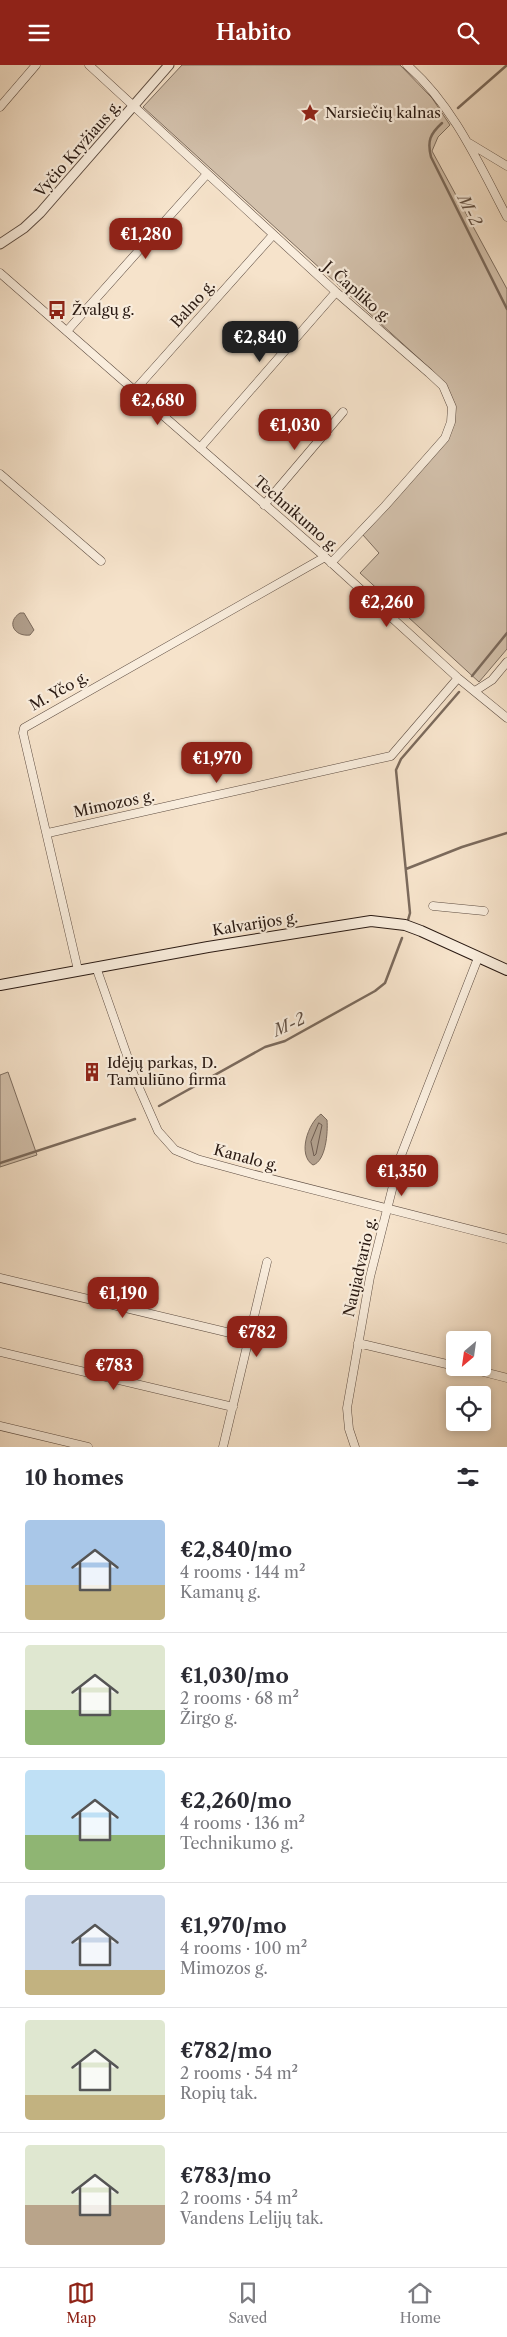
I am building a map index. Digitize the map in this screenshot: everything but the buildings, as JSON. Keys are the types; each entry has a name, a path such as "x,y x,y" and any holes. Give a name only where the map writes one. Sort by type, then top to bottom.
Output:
{"main road":[{"name":"Kalvarijos g.","path":"0,985 78,970 371,921 405,925 507,970"}],"street":[{"path":"0,107 36,65"},
{"name":"J. Čapliko g.","path":"89,65 273,235 443,386 448,396 452,413 444,438 385,506 328,560"},
{"name":"Vyčio Kryžiaus g.","path":"0,244 24,228 40,213 169,65"},
{"path":"407,65 443,105 467,142 507,217"},
{"path":"467,142 507,166"},
{"path":"67,331 207,174"},
{"name":"Balno g.","path":"134,391 273,235"},
{"name":"Technikumo g.","path":"0,273 328,560 458,678 507,718"},
{"path":"200,449 336,292"},
{"path":"264,505 343,412"},
{"path":"0,474 100,561"},
{"name":"M. Yčo g.","path":"78,970 48,833 23,733 27,725 328,560"},
{"path":"475,691 492,680 507,662"},
{"name":"Mimozos g.","path":"48,833 391,757 458,678"},
{"path":"434,906 484,911"},
{"name":"Naujadvario g.","path":"355,1447 349,1429 347,1408 370,1277 387,1209 410,1131 478,958"},
{"name":"Kanalo g.","path":"96,967 136,1081 158,1131 167,1144 175,1150 197,1159 507,1239"},
{"path":"223,1447 267,1262"},
{"path":"0,1278 250,1338"},
{"path":"358,1343 446,1363"},
{"path":"0,1352 233,1407"},
{"path":"491,1373 507,1377"},
{"path":"0,1426 88,1447"}],"shaded area":[{"path":"182,65 400,65 432,98 450,125 438,137 432,151 507,289 507,649 479,682 360,573 379,553 363,535 446,442 454,423 455,414 452,398 436,374 143,107"},
{"path":"8,1072 37,1155 0,1167 0,1075"}],"water":[{"path":"20,613 24,613 34,630 30,635 20,634 14,628 13,621"},
{"path":"321,1114 327,1120 327,1132 321,1158 313,1165 308,1160 306,1154 306,1139 312,1124"}],"waterway":[{"name":"M-2","path":"458,108 507,65"},
{"name":"M-2","path":"442,123 431,138 429,146 431,157 507,309"},
{"name":"M-2","path":"472,676 507,633"},
{"name":"M-2","path":"408,920 410,913 396,770 401,759 459,692"},
{"path":"406,869 462,847 507,833"},
{"name":"M-2","path":"159,1106 265,1047 285,1041 375,991 385,983 402,938"},
{"name":"M-2","path":"0,1163 135,1119"}],"place":[{"name":"Narsiečių kalnas","path":"310,113"},
{"name":"Žvalgų g.","path":"57,310"},
{"name":"Idėjų parkas, D. Tamuliūno firma","path":"92,1072"}]}
